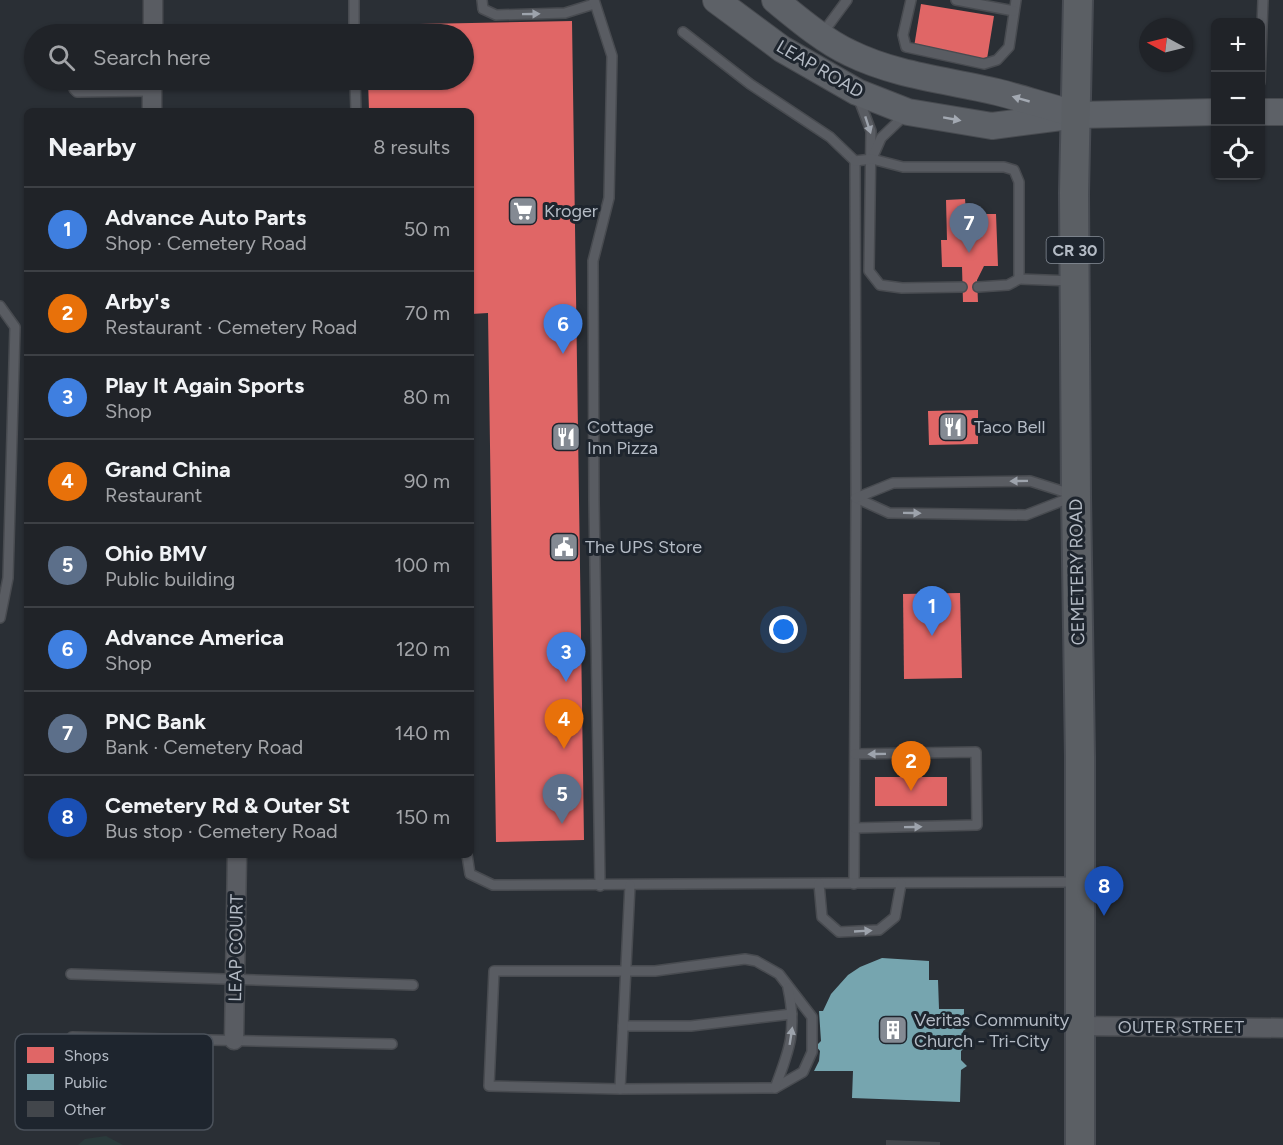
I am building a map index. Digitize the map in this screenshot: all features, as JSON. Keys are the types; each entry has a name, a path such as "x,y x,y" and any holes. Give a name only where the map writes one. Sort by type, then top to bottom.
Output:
{"main road":[{"name":"CEMETERY ROAD","path":"1078,0 1074,193 1080,1145"}],"street":[{"path":"153,0 153,24"},
{"name":"LEAP ROAD","path":"716,0 782,49 856,92 908,112 992,126 1077,115 1211,112"},
{"name":"LEAP ROAD","path":"775,0 793,15 849,52 890,69 997,92 1077,115"},
{"path":"152,90 152,108"},
{"path":"1265,112 1283,112"},
{"name":"LEAP COURT","path":"234,1040 237,858"},
{"name":"OUTER STREET","path":"1080,1026 1283,1028"}],"lane":[{"path":"354,0 354,24"},
{"path":"482,0 483,9 496,15 565,13 594,2 612,56 609,198 593,261 600,886"},
{"path":"822,35 847,0"},
{"path":"911,0 903,36 906,48 984,64 997,60 1009,47 1016,0"},
{"path":"956,0 1014,11"},
{"path":"1260,72 1263,0"},
{"path":"683,32 750,84 830,137 855,161 854,884"},
{"path":"75,90 77,92 98,90"},
{"path":"355,90 356,108"},
{"path":"856,92 871,131 868,272 880,285 903,288 962,287"},
{"path":"872,159 881,138 908,112"},
{"path":"855,161 872,159 903,167 1004,167 1014,170 1019,182 1019,279"},
{"path":"978,287 1008,285 1019,279 1075,281"},
{"path":"0,306 15,327 8,578 0,618"},
{"path":"856,498 893,483 1030,481 1076,496"},
{"path":"856,498 889,513 1026,515 1076,496"},
{"path":"855,754 976,752 977,825 855,828"},
{"path":"467,858 470,874 493,885 1080,882"},
{"path":"819,884 822,917 839,932 879,930 887,924 895,917 901,884"},
{"path":"620,1089 630,885"},
{"path":"745,959 756,961 787,982 812,1017 812,1052 803,1072 775,1088 620,1089 489,1086 494,971 625,971 655,970 745,959"},
{"path":"71,974 413,985"},
{"path":"775,1088 793,1034 787,982"},
{"path":"623,1026 692,1026 792,1014"},
{"path":"213,1040 392,1044"}],"shaded area":[{"path":"106,1136 123,1145 78,1145 85,1139"}],"building: Shops":[{"path":"921,4 994,16 987,59 914,47"},
{"path":"572,21 584,840 496,842 488,313 474,314 474,108 369,108 368,90 474,90 474,24 419,24"},
{"path":"965,199 966,211 975,211 975,214 996,214 998,266 984,266 977,280 978,302 963,302 962,267 942,267 941,240 947,240 946,200"},
{"name":"Taco Bell","path":"978,410 978,444 929,445 928,411"},
{"path":"960,593 962,678 904,679 903,594"},
{"path":"875,777 947,777 947,806 875,806"}],"building: Public":[{"name":"Veritas Community Church - Tri-City","path":"882,958 929,961 929,980 938,980 939,1009 964,1009 964,1024 967,1028 963,1031 963,1042 966,1047 961,1051 961,1060 967,1066 961,1070 960,1102 852,1098 853,1071 814,1071 819,1061 820,1051 816,1046 821,1041 819,1011 823,1011 831,994 848,975"}],"building: Other":[{"path":"886,1140 940,1142 940,1145 886,1145"}],"place":[{"name":"Kroger","path":"523,211"},
{"name":"PNC Bank","path":"969,253"},
{"name":"Advance America","path":"563,354"},
{"name":"Taco Bell","path":"953,427"},
{"name":"Cottage Inn Pizza","path":"566,437"},
{"name":"The UPS Store","path":"564,547"},
{"name":"Advance Auto Parts","path":"932,636"},
{"name":"Play It Again Sports","path":"566,682"},
{"name":"Grand China","path":"564,749"},
{"name":"Arby's","path":"911,791"},
{"name":"Ohio BMV","path":"562,824"},
{"name":"Cemetery Rd & Outer St","path":"1104,916"},
{"name":"Veritas Community Church - Tri-City","path":"893,1030"}]}
